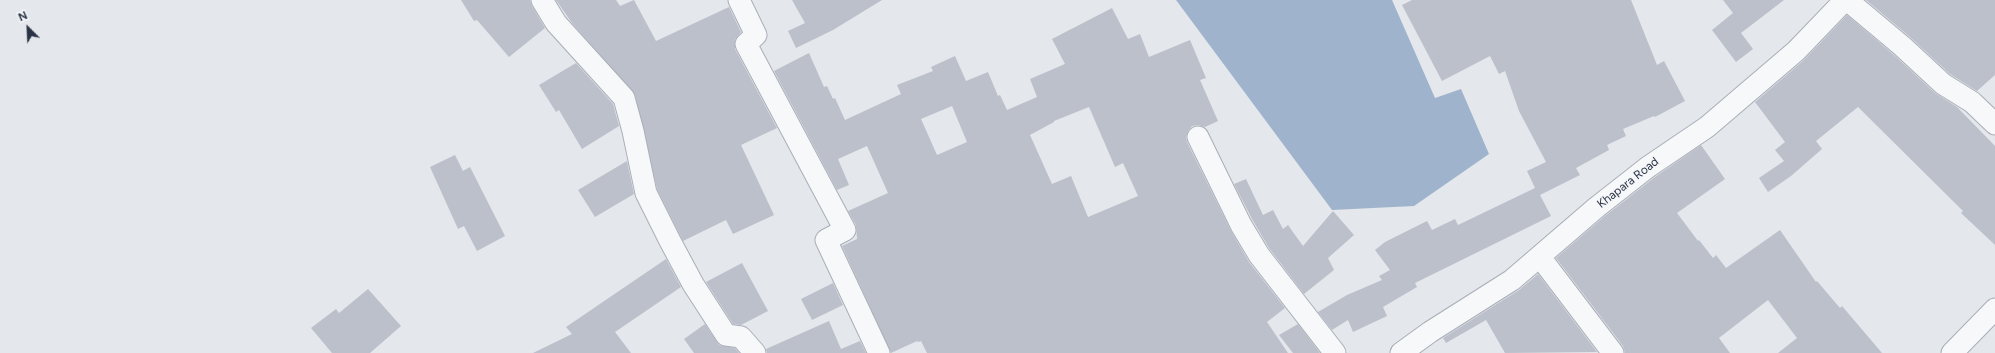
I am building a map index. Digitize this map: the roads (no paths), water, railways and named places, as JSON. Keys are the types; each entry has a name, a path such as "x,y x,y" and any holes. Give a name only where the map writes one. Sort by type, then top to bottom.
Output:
{"street":[{"path":"542,0 556,23 624,98 633,131 646,193 670,241 693,284 726,335 741,338 755,353"},
{"path":"740,0 756,35 746,44 845,230 826,240 879,353"},
{"path":"1846,0 1902,46 1943,84 1972,102 1995,124"},
{"name":"Khapara Road","path":"1401,353 1430,332 1512,280 1625,185 1648,167 1707,127 1796,51 1846,0"},
{"path":"1198,137 1241,225 1259,255 1335,353"},
{"path":"1540,257 1613,353"},
{"path":"1952,353 1995,309"}],"water":[{"path":"1176,0 1392,0 1435,98 1461,89 1489,154 1414,206 1332,210"}]}
